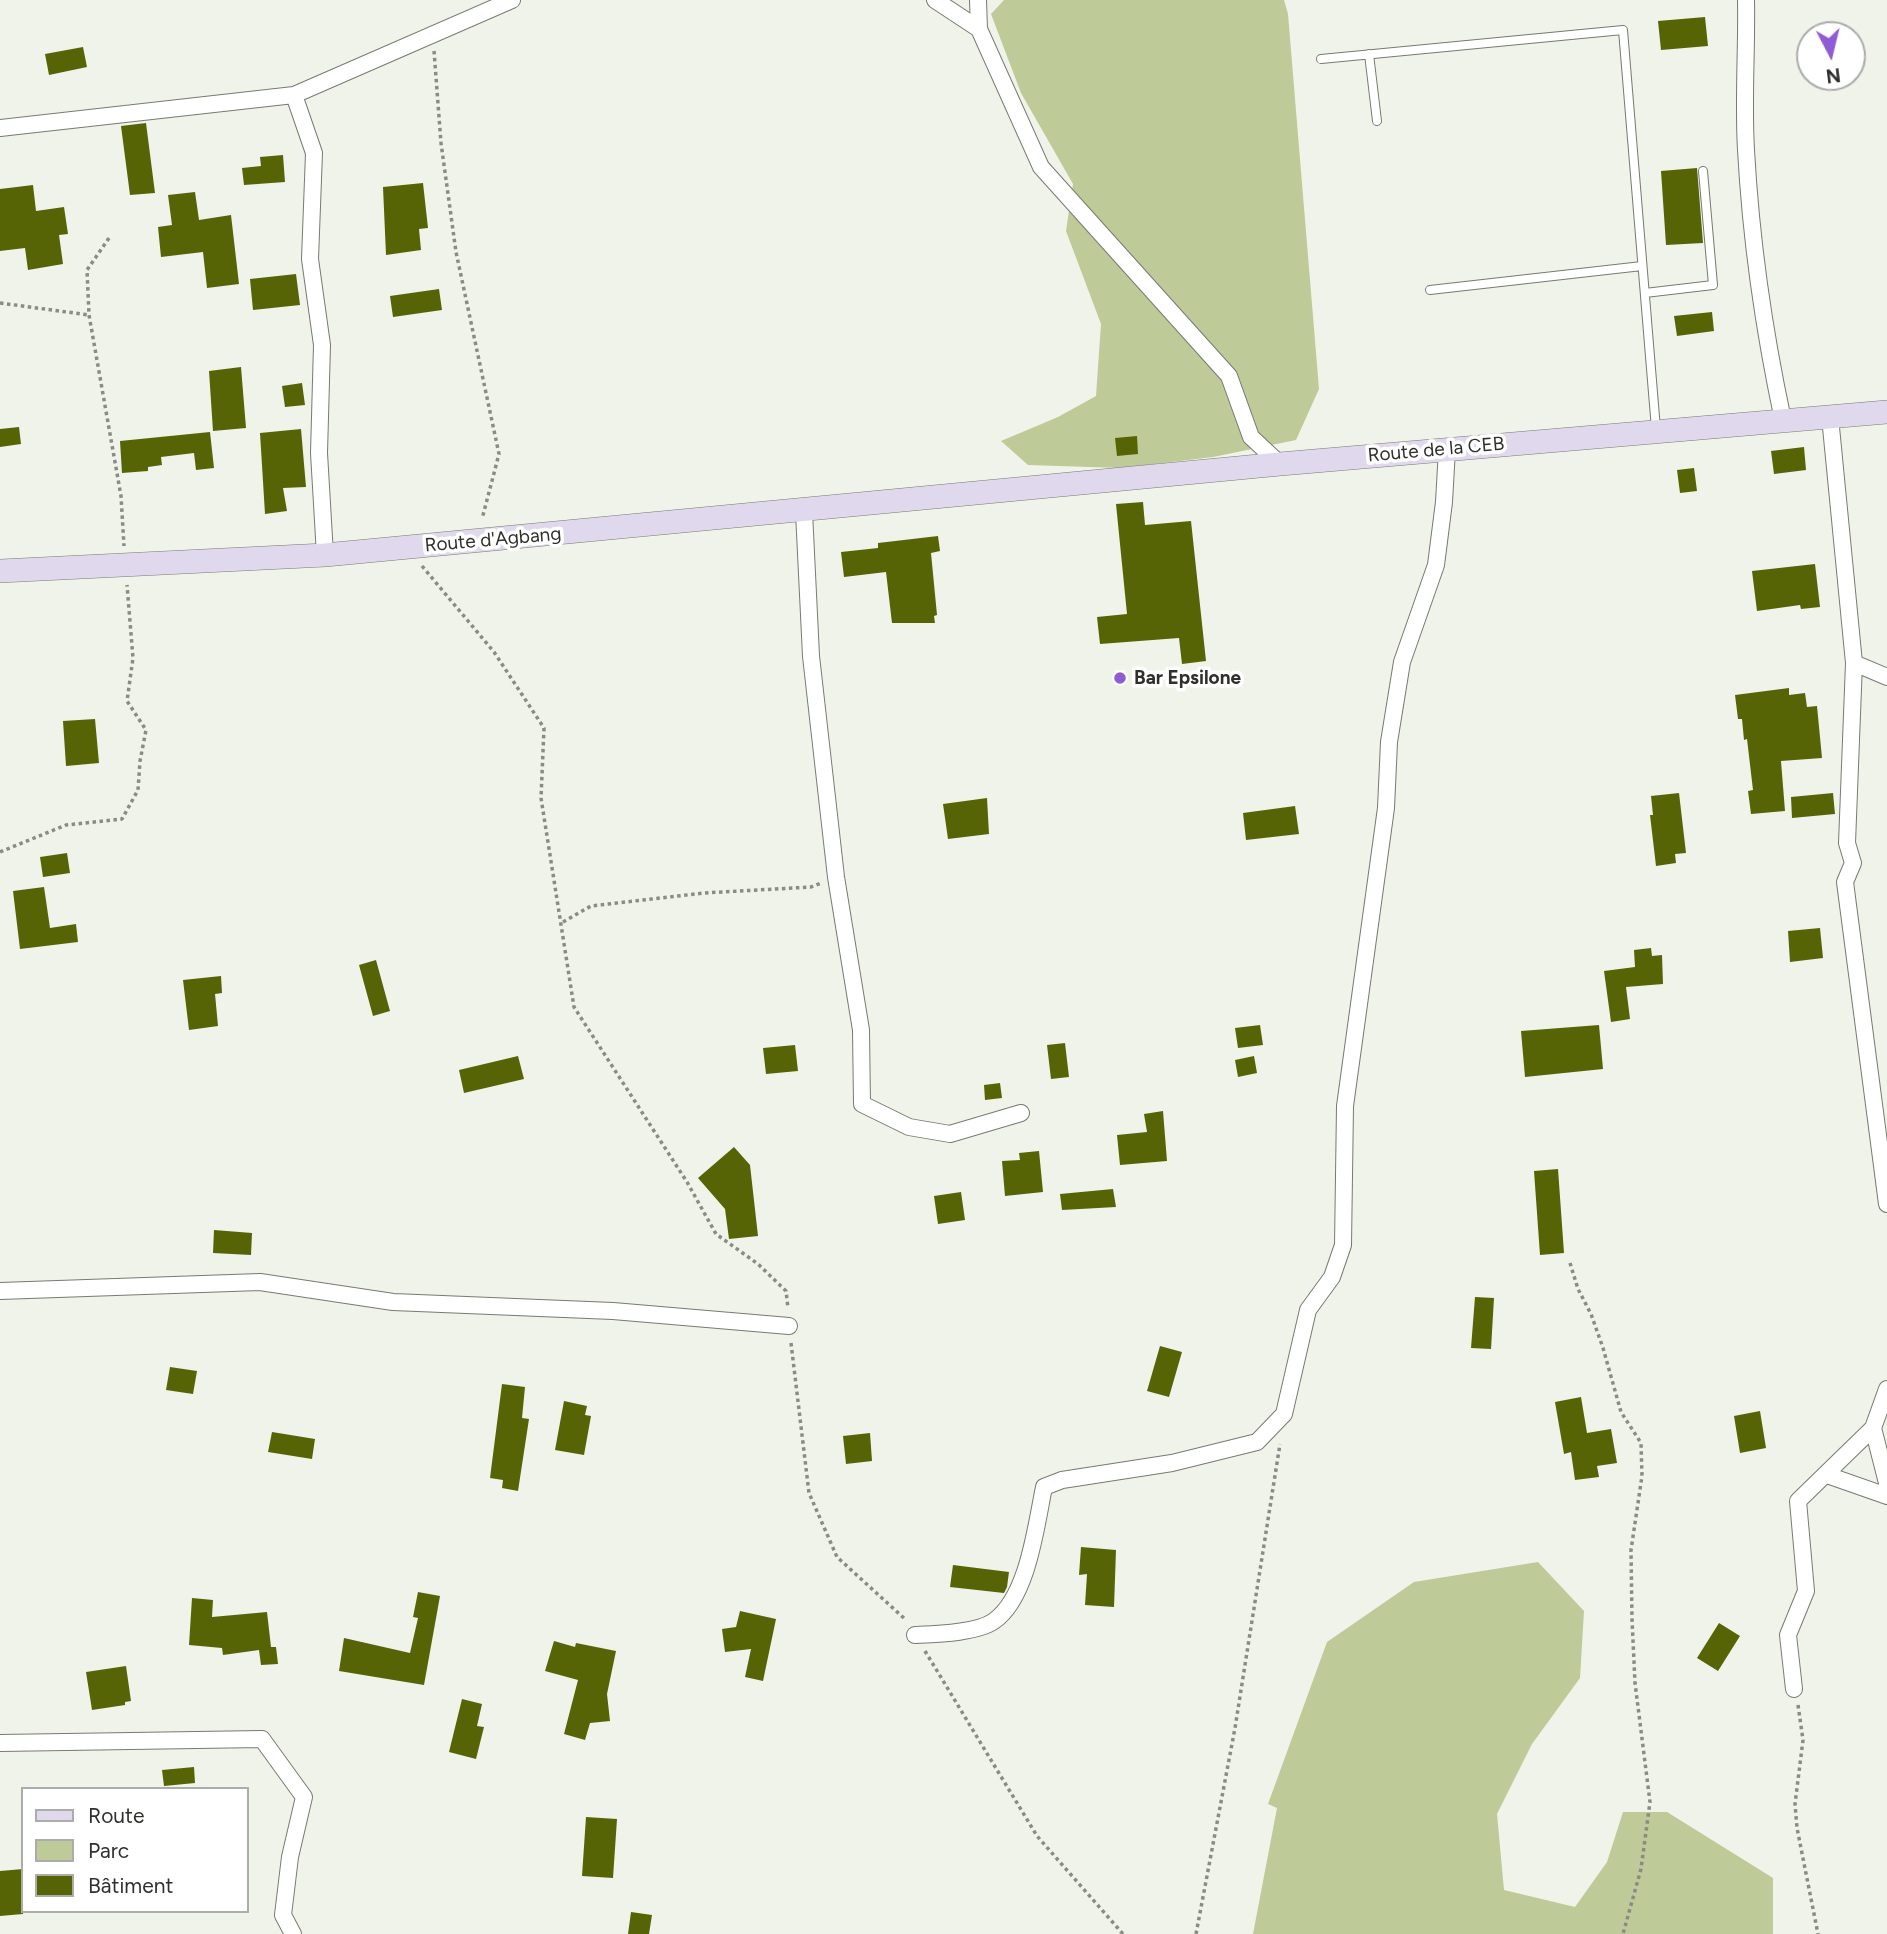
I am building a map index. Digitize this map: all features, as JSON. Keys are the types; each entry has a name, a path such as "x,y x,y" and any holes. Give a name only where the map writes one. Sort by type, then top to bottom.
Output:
{"main road":[{"name":"Route de la CEB","path":"985,493 1656,430 1887,412"},
{"name":"Route d'Agbang","path":"0,571 325,555 985,493"}],"street":[{"path":"0,128 293,95 512,0"},
{"path":"935,0 979,29"},
{"path":"978,0 979,29 1041,167 1229,376 1251,437 1280,464"},
{"path":"1746,0 1745,146 1752,246 1767,344 1783,420"},
{"path":"293,95 314,153 310,259 322,345 319,453 325,555"},
{"path":"1830,417 1854,663 1847,844 1853,863 1845,882 1887,1203"},
{"path":"915,1635 951,1633 993,1622 1014,1598 1029,1558 1044,1487 1062,1480 1172,1463 1257,1442 1284,1414 1308,1310 1332,1277 1343,1245 1345,1106 1387,808 1389,742 1402,662 1436,565 1447,449"},
{"path":"804,512 811,656 836,877 861,1030 862,1104 909,1127 950,1134 1021,1113"},
{"path":"1854,663 1887,677"},
{"path":"0,1291 260,1282 393,1302 613,1311 789,1326"},
{"path":"1794,1689 1788,1634 1806,1591 1798,1501 1873,1428 1887,1389"},
{"path":"1873,1428 1887,1483"},
{"path":"1827,1475 1887,1496"},
{"path":"0,1743 262,1739 304,1797 290,1857 283,1915 293,1934"}],"lane":[{"path":"1321,59 1623,30 1656,430"},
{"path":"1369,54 1377,121"},
{"path":"1645,293 1713,285 1703,170"},
{"path":"1430,290 1642,265"}],"path":[{"path":"433,36 441,143 456,252 499,454 476,541"},
{"path":"0,303 50,307 89,316"},
{"path":"409,547 436,586 494,652 544,728 541,798 563,922 574,1007 687,1182 716,1234 758,1264 786,1291 809,1493 837,1557 905,1619 1037,1836 1123,1934"},
{"path":"563,922 591,906 704,892 811,887 836,877"},
{"path":"1570,1263 1578,1289 1604,1348 1621,1412 1641,1443 1642,1476 1631,1550 1632,1619 1635,1683 1650,1802 1642,1869 1623,1934"},
{"path":"1196,1934 1235,1728 1284,1414"},
{"path":"1794,1689 1803,1740 1795,1804 1797,1828 1818,1934"}],"green space":[{"path":"1004,0 1284,0 1288,14 1319,389 1296,440 1213,457 1121,468 1028,465 1001,441 1058,417 1096,396 1101,324 1066,231 1073,184 1021,93 991,14"},
{"path":"1538,1562 1584,1611 1580,1678 1532,1744 1497,1814 1504,1890 1575,1907 1607,1862 1623,1812 1667,1812 1773,1878 1773,1934 1253,1934 1277,1808 1268,1804 1327,1642 1414,1582"}],"building":[{"path":"1705,17 1708,46 1661,50 1658,21"},
{"path":"83,47 87,67 49,75 45,54"},
{"path":"146,123 155,193 130,195 121,126"},
{"path":"283,155 285,182 244,185 242,168 261,166 260,157"},
{"path":"1697,168 1703,243 1666,245 1661,171"},
{"path":"423,183 428,228 419,229 421,250 386,255 383,187"},
{"path":"33,185 36,211 64,207 68,234 59,235 63,264 28,270 25,248 0,251 0,189"},
{"path":"195,192 199,220 231,215 239,284 207,288 203,252 161,257 158,227 172,225 168,195"},
{"path":"296,274 300,305 253,310 250,279"},
{"path":"439,289 442,310 393,317 390,296"},
{"path":"1712,312 1714,331 1677,336 1674,316"},
{"path":"241,367 246,428 213,431 209,371"},
{"path":"302,383 305,405 285,407 282,386"},
{"path":"19,427 21,444 0,447 0,429"},
{"path":"301,429 306,487 283,488 287,511 265,514 260,433"},
{"path":"210,432 214,468 196,470 194,453 161,457 162,465 148,467 148,471 122,473 120,441"},
{"path":"1137,436 1138,454 1117,456 1115,438"},
{"path":"1804,447 1806,470 1774,474 1771,451"},
{"path":"1694,468 1697,491 1680,493 1677,470"},
{"path":"1143,502 1145,525 1191,521 1206,661 1182,664 1179,638 1100,644 1097,617 1127,614 1116,504"},
{"path":"938,536 940,551 931,553 937,615 934,616 935,623 892,623 886,572 844,577 841,552 878,548 878,543"},
{"path":"1815,564 1820,607 1801,609 1800,605 1757,611 1752,571"},
{"path":"1789,688 1789,695 1805,693 1807,707 1817,706 1822,758 1781,761 1785,811 1751,814 1748,791 1753,790 1747,739 1744,740 1742,719 1738,719 1735,695"},
{"path":"95,719 99,763 66,766 63,721"},
{"path":"1679,793 1686,853 1675,854 1676,863 1656,866 1650,815 1653,815 1651,796"},
{"path":"1833,793 1835,814 1792,818 1791,797"},
{"path":"987,798 989,834 948,839 943,804"},
{"path":"1295,806 1299,834 1246,840 1243,813"},
{"path":"67,853 70,873 43,877 40,857"},
{"path":"44,887 50,928 76,924 78,942 20,949 13,891"},
{"path":"1820,928 1823,958 1790,962 1788,931"},
{"path":"1651,948 1652,956 1662,955 1663,984 1626,987 1630,1019 1611,1022 1604,971 1635,967 1634,950"},
{"path":"376,960 390,1011 373,1016 359,965"},
{"path":"221,976 222,993 215,994 218,1026 189,1030 183,980"},
{"path":"1260,1025 1263,1045 1238,1048 1235,1028"},
{"path":"1599,1025 1603,1069 1525,1077 1521,1031"},
{"path":"1065,1043 1069,1077 1051,1079 1047,1045"},
{"path":"795,1045 798,1071 766,1074 763,1048"},
{"path":"518,1056 524,1079 464,1093 459,1070"},
{"path":"1254,1056 1257,1073 1238,1077 1235,1060"},
{"path":"1000,1083 1002,1098 985,1100 984,1085"},
{"path":"1163,1111 1167,1161 1120,1165 1117,1135 1147,1132 1144,1114"},
{"path":"734,1147 750,1165 758,1236 729,1239 725,1209 698,1178"},
{"path":"1039,1151 1043,1192 1005,1196 1002,1161 1020,1160 1019,1153"},
{"path":"1558,1169 1564,1253 1540,1255 1534,1171"},
{"path":"1113,1189 1116,1207 1062,1210 1060,1194"},
{"path":"961,1192 965,1220 938,1224 934,1196"},
{"path":"214,1230 252,1233 251,1255 213,1253"},
{"path":"1475,1297 1494,1298 1491,1349 1471,1348"},
{"path":"1160,1346 1182,1352 1169,1397 1147,1391"},
{"path":"170,1367 197,1371 193,1394 166,1390"},
{"path":"502,1384 525,1387 522,1418 529,1419 518,1491 502,1488 503,1480 490,1478"},
{"path":"1581,1397 1587,1433 1611,1429 1617,1463 1597,1466 1599,1477 1575,1480 1571,1452 1564,1454 1555,1402"},
{"path":"564,1401 587,1406 585,1415 591,1416 584,1455 555,1450"},
{"path":"1760,1411 1766,1448 1740,1453 1734,1416"},
{"path":"272,1432 315,1439 312,1459 268,1452"},
{"path":"870,1433 872,1461 846,1464 843,1436"},
{"path":"1081,1547 1116,1550 1114,1607 1085,1605 1087,1574 1079,1575"},
{"path":"953,1565 1009,1572 1007,1587 1004,1593 950,1587"},
{"path":"418,1592 440,1596 424,1685 339,1671 344,1638 410,1653 418,1618 413,1617"},
{"path":"192,1598 213,1600 212,1617 267,1612 271,1647 276,1647 278,1664 261,1665 259,1650 223,1655 222,1648 189,1645"},
{"path":"740,1611 776,1619 763,1681 745,1677 751,1649 725,1652 722,1629 736,1627"},
{"path":"1719,1623 1740,1636 1718,1671 1697,1658"},
{"path":"554,1641 575,1647 576,1643 616,1651 607,1694 610,1721 590,1723 585,1740 564,1734 578,1680 545,1671"},
{"path":"126,1666 131,1701 125,1702 125,1705 92,1710 86,1672"},
{"path":"462,1699 482,1704 477,1726 484,1727 476,1759 449,1752"},
{"path":"194,1767 195,1783 164,1786 162,1770"},
{"path":"586,1817 617,1819 613,1878 582,1876"},
{"path":"21,1869 23,1914 0,1916 0,1871"},
{"path":"631,1912 652,1915 649,1934 628,1934"}],"place":[{"name":"Bar Epsilone","path":"1120,678"}]}
